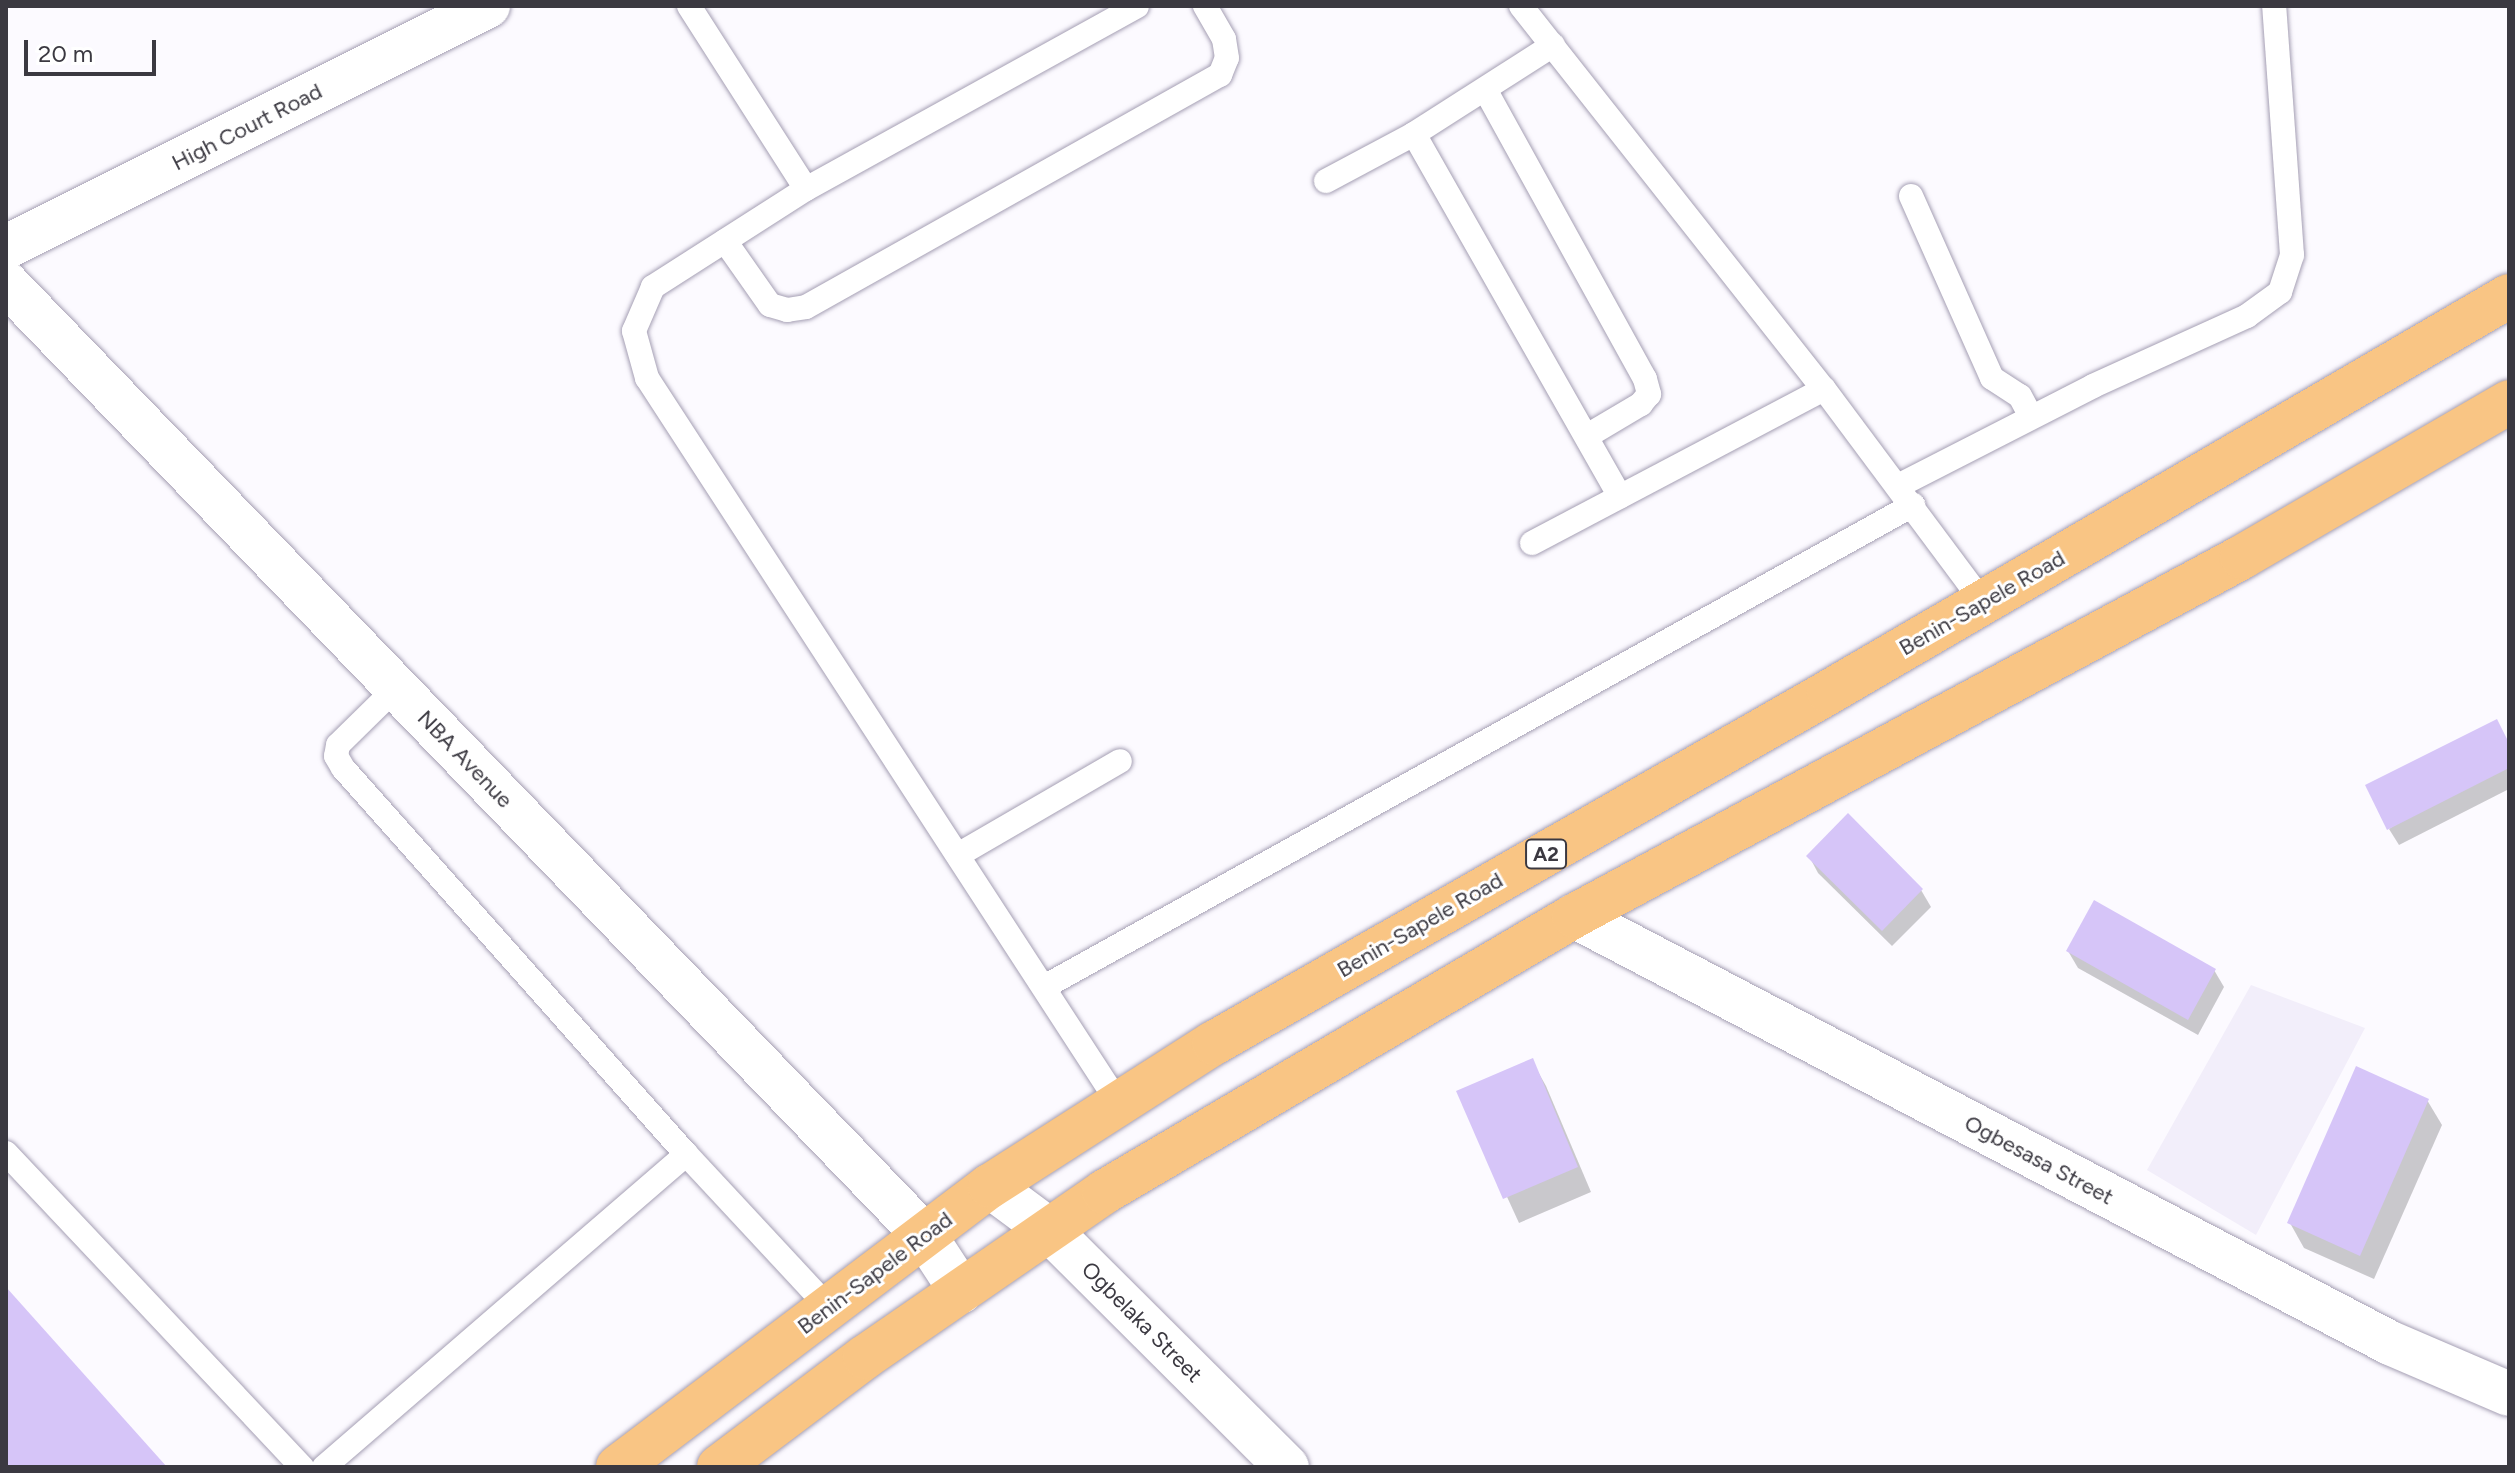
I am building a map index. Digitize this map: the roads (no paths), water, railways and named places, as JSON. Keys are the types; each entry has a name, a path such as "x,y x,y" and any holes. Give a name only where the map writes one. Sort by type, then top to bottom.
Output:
{"highway":[{"name":"Benin-Sapele Road","path":"618,1467 990,1186 1214,1043 2509,296"},
{"path":"719,1467 865,1357 1104,1192 1574,916 2242,557 2509,402"}],"street":[{"name":"High Court Road","path":"6,247 488,6"},
{"name":"NBA Avenue","path":"6,283 925,1236 961,1291"},
{"name":"Ogbesasa Street","path":"1574,916 2390,1343 2509,1394"},
{"name":"Ogbelaka Street","path":"990,1186 1049,1230 1287,1467"}],"lane":[{"path":"689,6 806,189"},
{"path":"1119,1104 647,378 634,331 653,287 806,189 1137,6"},
{"path":"725,241 770,305 787,310 806,307 1220,75 1227,58 1224,39 1205,6"},
{"path":"1521,6 1824,389 1983,602"},
{"path":"1044,987 1906,495 2031,417 2247,316 2280,292 2292,255 2274,6"},
{"path":"1326,181 1486,91 1553,45"},
{"path":"1486,91 1645,379 1649,394 1641,404 1587,436"},
{"path":"1414,134 1620,497"},
{"path":"1911,196 1992,378 2020,396 2031,417"},
{"path":"1532,543 1824,389"},
{"path":"396,688 338,745 336,756 343,768 686,1154 829,1308"},
{"path":"958,855 1120,761"},
{"path":"6,1153 302,1467"},
{"path":"324,1467 686,1154"}]}
